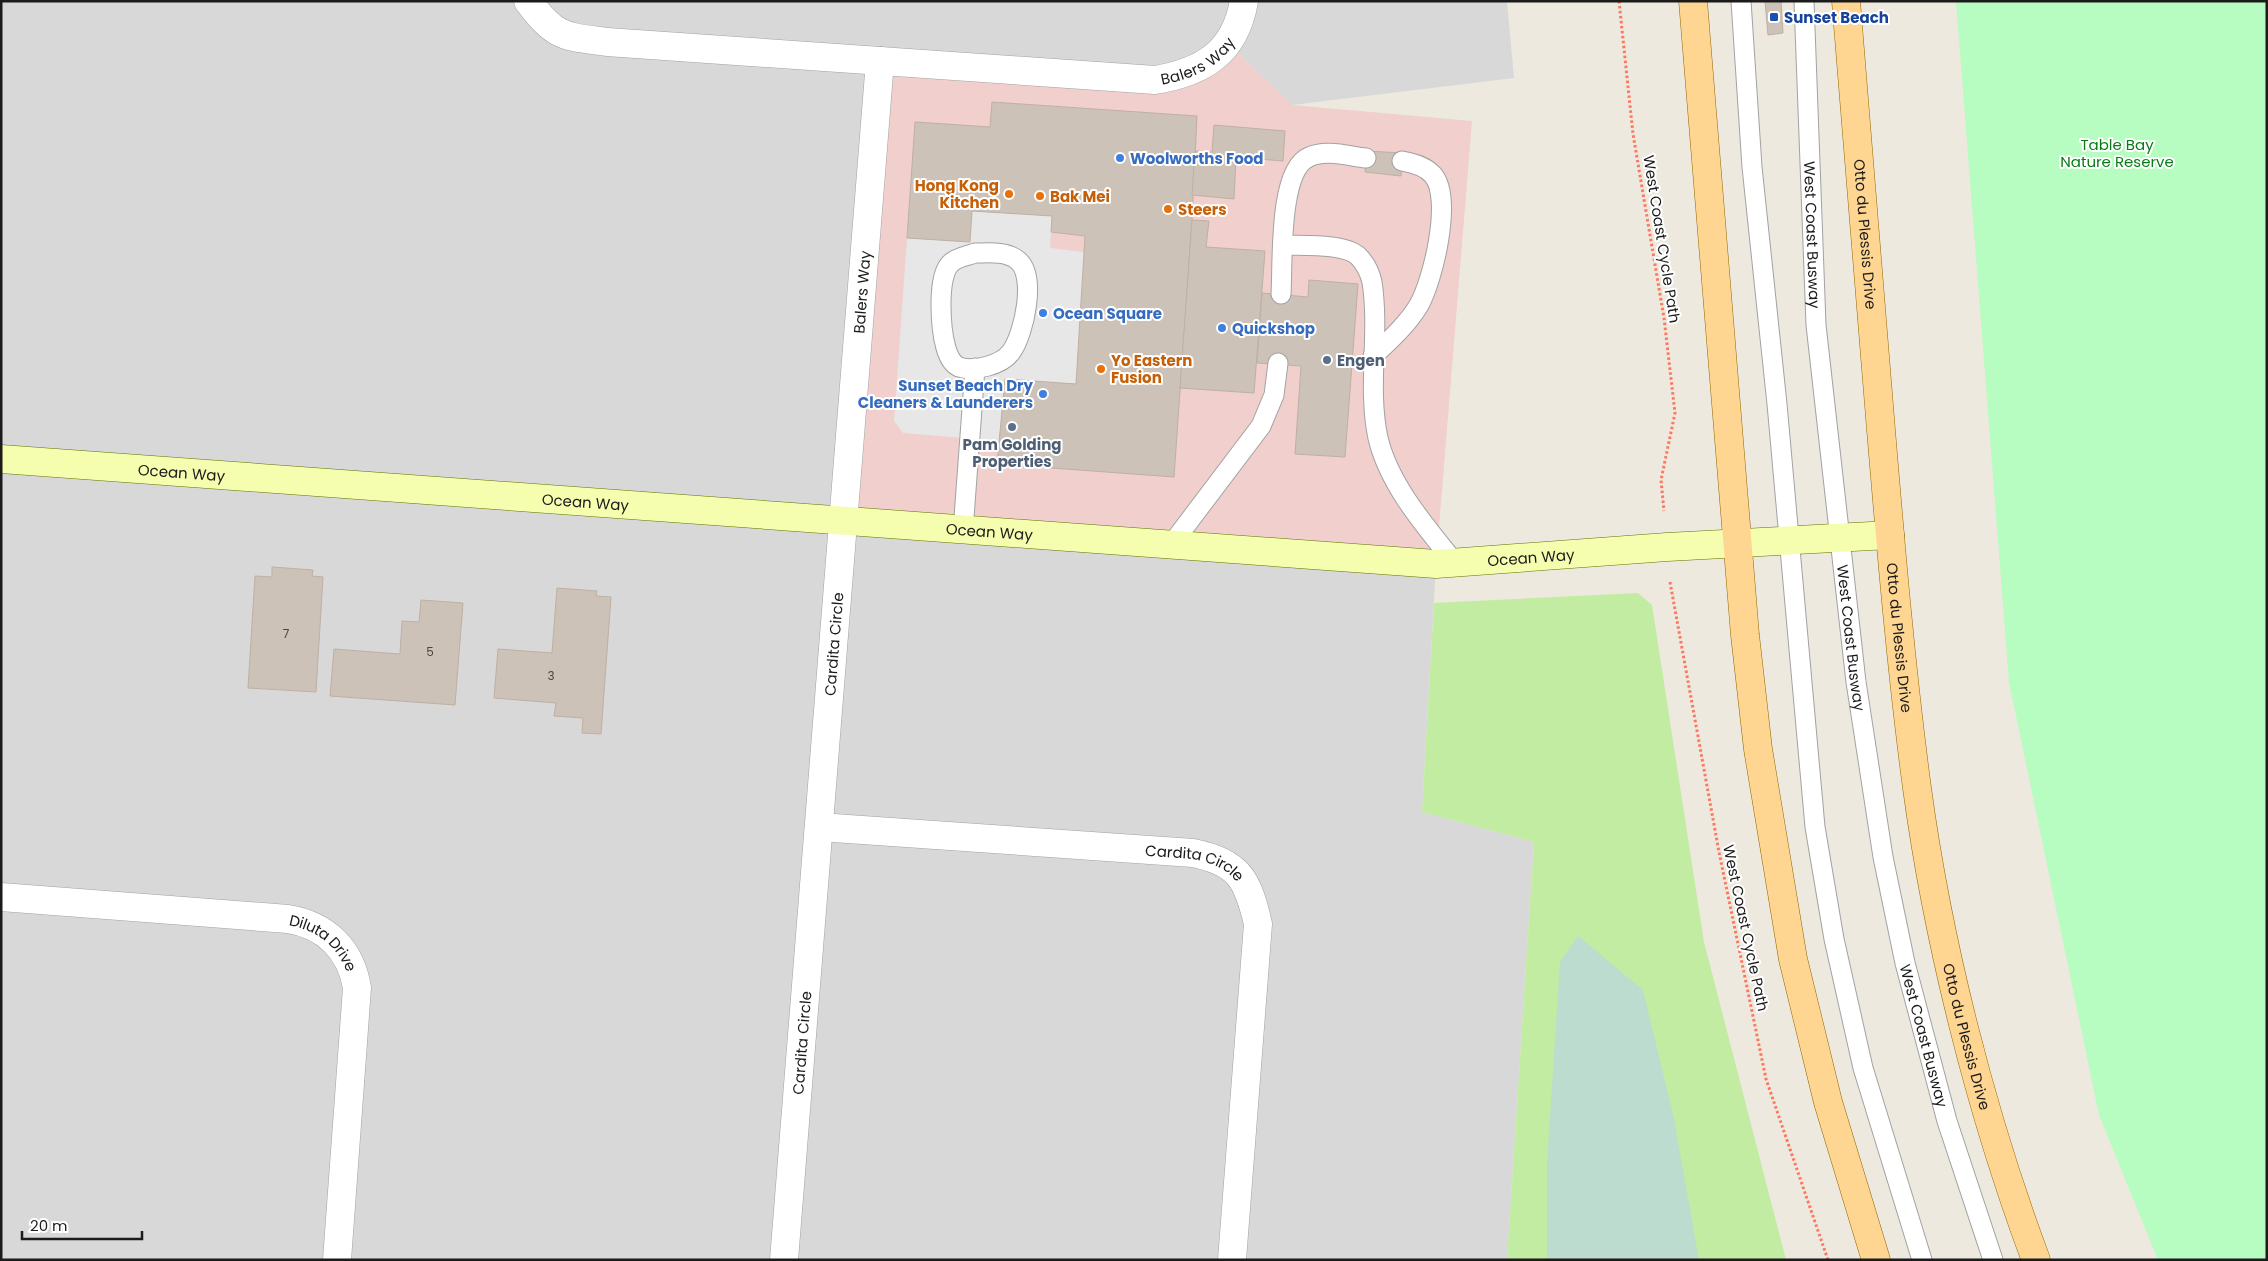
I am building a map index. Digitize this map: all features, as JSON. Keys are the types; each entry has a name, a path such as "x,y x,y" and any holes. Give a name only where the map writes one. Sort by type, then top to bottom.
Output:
{"main road":[{"path":"1693,1 1745,634 1758,749 1793,959 1828,1102 1876,1260"},
{"name":"Otto du Plessis Drive","path":"1846,1 1890,536 1917,789 1938,909 1962,1016 1990,1120 2036,1260"}],"street":[{"name":"Balers Way","path":"528,1 543,22 565,37 1155,80 1178,76 1199,68 1217,56 1228,44 1241,15 1244,1"},
{"name":"Balers Way","path":"844,522 880,61"},
{"name":"Ocean Way","path":"1,459 963,531 1398,561 1455,563 1788,540 1890,536"},
{"name":"Cardita Circle","path":"784,1260 844,522"},
{"name":"Cardita Circle","path":"818,827 1193,853 1218,858 1233,868 1250,897 1258,924 1232,1260"},
{"name":"Diluta Drive","path":"1,897 288,919 304,921 332,938 350,962 357,994 337,1260"}],"lane":[{"path":"1741,1 1752,167 1815,827 1834,939 1863,1068 1922,1260"},
{"name":"West Coast Busway","path":"1804,1 1816,325 1856,682 1882,856 1903,954 1947,1121 1993,1260"},
{"path":"1281,294 1288,187 1292,174 1301,161 1309,156 1323,154 1366,158"},
{"path":"1372,356 1399,332 1419,305 1429,280 1438,238 1442,196 1438,184 1427,170 1416,164 1402,161"},
{"path":"1284,245 1346,249 1356,254 1364,264 1372,282 1373,394 1378,438 1391,472 1428,530 1455,563"},
{"path":"975,253 1008,255 1023,266 1027,279 1026,305 1021,334 1011,352 1003,360 975,368 958,366 952,362 946,350 942,307 945,270 950,263 975,253"},
{"path":"1171,545 1261,426 1274,394 1278,364"},
{"path":"963,531 975,368"}],"path":[{"name":"West Coast Cycle Path","path":"1619,1 1633,134 1664,318 1675,413 1661,480"},
{"name":"West Coast Cycle Path","path":"1672,594 1719,852 1766,1080 1828,1260"}],"shaded area":[{"path":"1,1 1507,1 1514,78 1292,105 1228,44 1436,564 1422,812 1534,842 1507,1260 1,1260"},
{"path":"1228,44 1292,105 1472,121 1436,564 844,522 880,61 1155,80"},
{"path":"972,211 1052,216 1050,248 1084,252 1076,384 1006,379 999,441 903,433 894,421 907,238 970,242"}],"green space":[{"name":"Table Bay Nature Reserve","path":"1956,1 2267,1 2267,1260 2158,1260 2099,1115 2009,682"},
{"path":"1638,593 1652,605 1704,942 1786,1260 1507,1260 1534,842 1422,812 1434,603"},
{"path":"1578,936 1643,990 1674,1119 1699,1260 1547,1260 1547,1163 1560,962"}],"building":[{"name":"Sunset Beach","path":"1765,1 1781,1 1783,33 1768,35"},
{"path":"992,102 1197,116 1192,220 1174,477 997,464 1005,379 1076,384 1085,236 1051,232 1052,216 972,211 970,242 907,238 915,122 990,127"},
{"path":"1214,125 1285,131 1283,161 1236,157 1234,199 1192,195 1195,151 1212,152"},
{"path":"1367,151 1402,153 1401,176 1365,172"},
{"name":"Quickshop","path":"1192,220 1209,221 1206,247 1265,251 1254,393 1180,388"},
{"path":"1309,280 1358,284 1345,457 1295,454 1301,366 1257,363 1262,293 1308,297"},
{"path":"272,567 313,570 312,576 323,577 316,692 248,688 255,576 272,577"},
{"path":"557,588 597,591 596,596 611,597 601,734 582,733 583,718 554,716 556,703 494,698 498,649 552,653"},
{"path":"421,600 463,603 455,705 330,696 334,649 400,654 402,621 419,622"}],"place":[{"name":"Sunset Beach","path":"1774,17"},
{"name":"Woolworths Food","path":"1120,158"},
{"name":"Hong Kong Kitchen","path":"1009,194"},
{"name":"Bak Mei","path":"1040,196"},
{"name":"Steers","path":"1168,209"},
{"name":"Ocean Square","path":"1043,313"},
{"name":"Quickshop","path":"1222,328"},
{"name":"Engen","path":"1327,360"},
{"name":"Yo Eastern Fusion","path":"1101,369"},
{"name":"Sunset Beach Dry Cleaners & Launderers","path":"1043,394"},
{"name":"Pam Golding Properties","path":"1012,427"}]}
